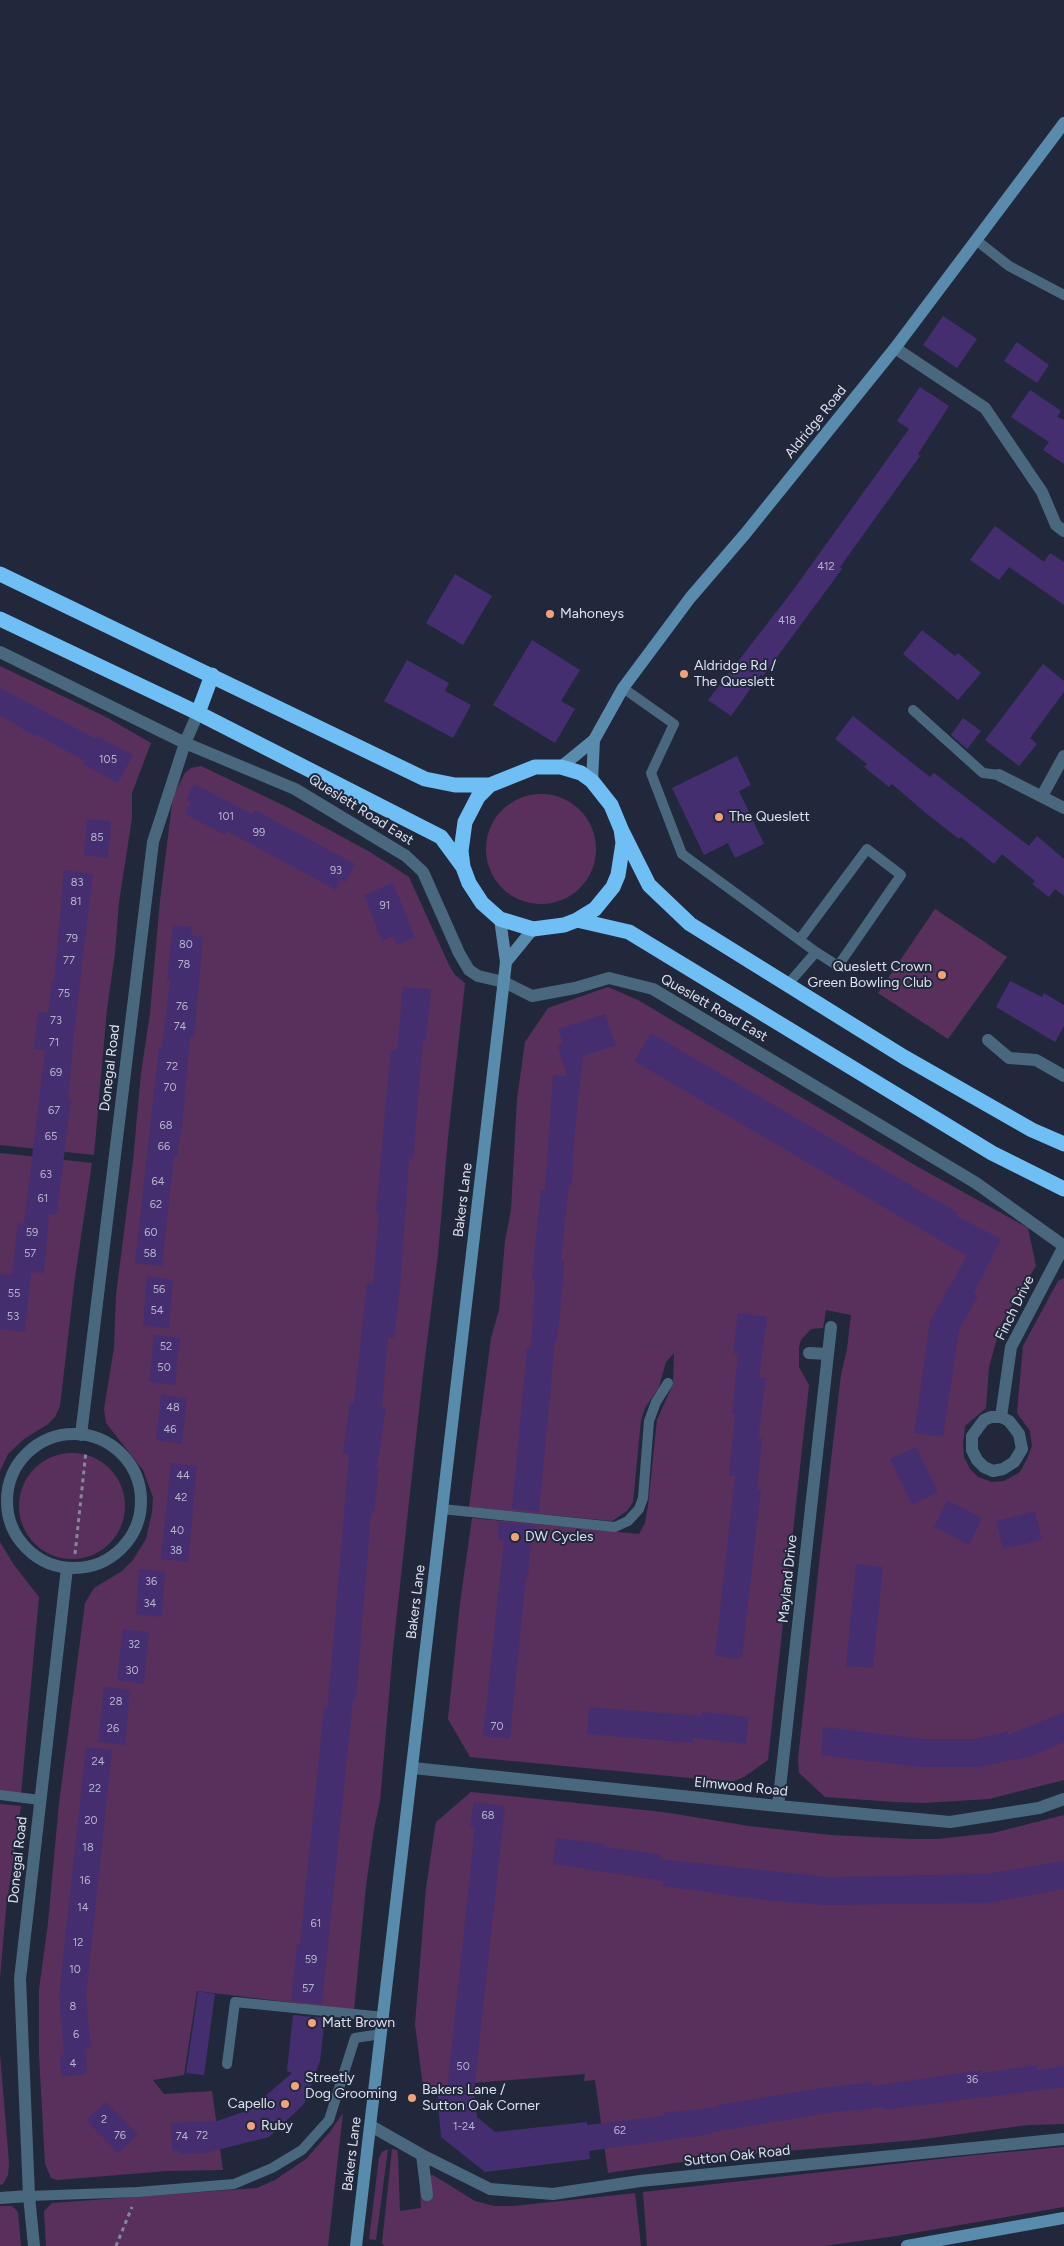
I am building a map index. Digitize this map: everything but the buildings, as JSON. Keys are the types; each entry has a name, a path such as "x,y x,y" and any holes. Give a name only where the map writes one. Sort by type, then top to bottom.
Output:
{"highway":[{"path":"0,574 425,779 455,785 490,785 535,767 562,767 581,773 592,781 611,805 621,830 649,885 690,924 789,983 904,1057 1032,1130 1064,1144"},
{"name":"Queslett Road East","path":"0,619 198,713 441,837 463,867"},
{"path":"198,713 212,675"},
{"path":"490,785 478,797 465,822 461,839 463,867 475,893 500,919 533,929 564,926 595,909 612,887 622,858 621,830"},
{"name":"Queslett Road East","path":"577,920 629,932 992,1153 1064,1188"}],"street":[{"name":"Aldridge Road","path":"562,767 594,740 623,688 690,598 745,534 896,348 1064,123"},
{"path":"896,348 985,408 1042,492 1056,525 1064,531"},
{"name":"Queslett Road East","path":"0,652 185,743 296,789 406,856 423,872 459,953 469,970 478,976 504,982 532,996 575,988 609,978 653,989 976,1183 1064,1246"},
{"name":"Donegal Road","path":"84,1435 153,842 185,743 198,713"},
{"name":"Aldridge Road","path":"592,781 594,740"},
{"path":"1042,796 1064,756"},
{"path":"999,775 1064,808"},
{"name":"Bakers Lane","path":"356,2246 504,982 506,962 500,919"},
{"path":"506,962 533,929"},
{"path":"988,1040 1009,1058 1036,1060 1064,1076"},
{"name":"Finch Drive","path":"1001,1417 1011,1347 1064,1246"},
{"name":"Mayland Drive","path":"778,1806 831,1327"},
{"path":"809,1353 828,1354"},
{"path":"991,1417 1001,1417 1009,1421 1019,1434 1022,1449 1014,1462 1003,1469 993,1471 984,1468 977,1460 972,1450 972,1436 984,1420 991,1417"},
{"path":"71,1434 84,1435 111,1445 132,1467 140,1488 141,1511 137,1526 127,1544 114,1556 91,1567 70,1568 40,1559 24,1545 14,1530 8,1508 10,1483 18,1465 35,1447 51,1438 71,1434"},
{"name":"Donegal Road","path":"34,2246 28,2196 20,1979 40,1800 70,1568"},
{"name":"Elmwood Road","path":"413,1768 950,1822 1039,1808 1064,1799"},
{"name":"Sutton Oak Road","path":"371,2126 422,2155 490,2189 553,2194 640,2181 1064,2139"},
{"path":"422,2155 427,2195"},
{"path":"0,2198 28,2196"},
{"path":"906,2246 1064,2218"}],"lane":[{"path":"976,240 1009,266 1064,295"},
{"path":"623,688 674,724 651,773 682,854 816,952 838,966 901,875 866,849 800,939"},
{"path":"913,710 983,773 999,775"},
{"path":"789,983 816,952"},
{"path":"442,1508 615,1527 628,1521 639,1509 643,1498 649,1421 656,1402 668,1383"},
{"path":"0,1795 40,1800"},
{"path":"227,2064 235,2002 384,2016"},
{"path":"28,2196 138,2192 234,2184 272,2168 302,2150 329,2120 355,2038 381,2034"}],"path":[{"path":"70,1568 84,1435"},
{"path":"116,2246 138,2192"}],"shaded area":[{"path":"0,666 104,716 151,743 132,793 132,818 119,902 94,1155 0,1145"},
{"path":"201,766 289,808 370,852 409,877 449,965 455,975 465,983 448,1137 438,1254 393,1649 380,1801 366,1886 354,2010 197,1991 184,2075 153,2080 164,2094 212,2091 223,2170 167,2171 57,2180 51,2178 45,2164 39,2054 39,1990 48,1923 59,1803 85,1603 94,1588 122,1571 133,1560 146,1539 152,1512 153,1497 143,1470 106,1423 104,1409 114,1348 116,1295 133,1161 141,1073 150,1013 160,901 173,796 185,773 191,768"},
{"path":"541,794 562,798 580,810 592,828 596,849 592,870 580,888 562,900 541,904 520,900 502,888 490,870 486,849 490,828 502,810 520,798"},
{"name":"Queslett Crown Green Bowling Club","path":"935,909 1007,957 948,1039 878,993"},
{"path":"608,987 638,1000 918,1167 1028,1228 1036,1266 1001,1324 989,1367 986,1408 965,1426 964,1457 970,1469 978,1477 992,1482 1004,1481 1020,1472 1027,1459 1032,1446 1030,1431 1017,1413 1023,1346 1058,1281 1064,1278 1064,1780 989,1799 924,1803 825,1797 799,1773 798,1759 820,1555 841,1375 847,1349 851,1315 826,1310 823,1328 811,1329 801,1340 799,1347 799,1367 809,1385 768,1760 744,1777 732,1782 470,1757 448,1719 460,1603 472,1518 639,1534 645,1523 657,1420 673,1384 674,1353 666,1362 659,1387 645,1408 641,1420 633,1502 627,1511 612,1521 469,1507 491,1338 499,1310 505,1241 511,1210 517,1099 525,1042 548,1008"},
{"path":"0,1153 92,1163 75,1277 60,1406 55,1417 48,1424 24,1439 8,1454 0,1471"},
{"path":"72,1453 92,1457 110,1468 121,1486 125,1506 121,1526 110,1544 92,1555 72,1559 52,1555 34,1544 23,1526 19,1506 23,1486 34,1468 52,1457"},
{"path":"0,1542 14,1565 39,1597 21,1794 0,1792"},
{"path":"471,1792 663,1812 749,1826 831,1835 911,1839 937,1839 993,1833 1064,1815 1064,2124 1028,2125 916,2140 716,2157 608,2173 595,2080 584,2081 585,2074 423,2087 415,2024 426,1888 434,1834 436,1822"},
{"path":"0,1804 21,1806 6,1909 0,1978"},
{"path":"0,2054 9,2163 8,2175 3,2184 0,2185"},
{"path":"343,2113 328,2246 46,2246 44,2211 52,2203 257,2188 275,2180 306,2159 329,2133"},
{"path":"1064,2147 1064,2207 896,2236 824,2246 647,2246 643,2192 975,2155"},
{"path":"388,2149 376,2240 369,2239 379,2158 382,2152"},
{"path":"392,2149 397,2150 398,2156 400,2211 421,2208 420,2186 428,2176 433,2175 475,2201 494,2206 514,2206 635,2193 641,2246 384,2246 382,2243"},
{"path":"0,2206 12,2206 18,2212 21,2246 0,2246"}],"place":[{"name":"Mahoneys","path":"550,614"},
{"name":"Aldridge Rd / The Queslett","path":"684,674"},
{"name":"The Queslett","path":"719,817"},
{"name":"Queslett Crown Green Bowling Club","path":"942,975"},
{"name":"DW Cycles","path":"515,1537"},
{"name":"Matt Brown","path":"312,2023"},
{"name":"Streetly Dog Grooming","path":"295,2086"},
{"name":"Bakers Lane / Sutton Oak Corner","path":"412,2098"},
{"name":"Capello","path":"285,2104"},
{"name":"Ruby","path":"251,2126"}]}
